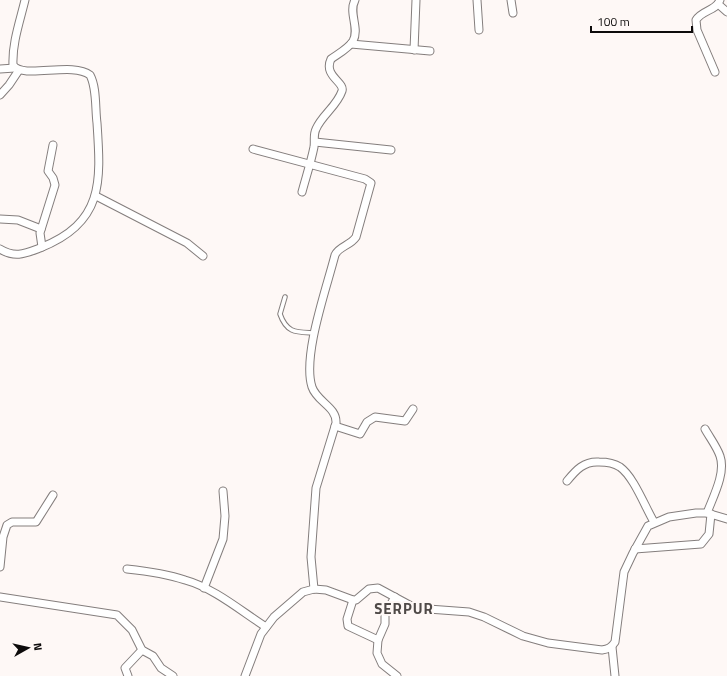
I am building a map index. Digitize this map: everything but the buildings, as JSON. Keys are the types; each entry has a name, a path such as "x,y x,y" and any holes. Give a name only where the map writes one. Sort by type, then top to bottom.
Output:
{"street":[{"path":"0,95 9,85 17,69 12,55 25,0"},
{"path":"302,192 315,142 316,129 330,112 342,91 341,85 332,76 329,63 351,44 355,33 352,6 355,0"},
{"path":"414,50 416,0"},
{"path":"478,0 479,30"},
{"path":"511,0 512,13"},
{"path":"715,72 698,30 696,20 719,2 727,12"},
{"path":"351,44 430,51"},
{"path":"0,69 49,71 74,69 82,70 90,75 94,91 99,173 96,196 87,213 69,234 60,240 42,247 13,255 0,249"},
{"path":"315,142 391,150"},
{"path":"42,247 41,229 55,185 48,170 53,145"},
{"path":"253,149 368,180 371,183 356,237 350,244 340,249 335,255 315,334 311,361 312,386 320,400 336,414 335,426 316,488 311,557 314,589"},
{"path":"96,196 187,243 203,256"},
{"path":"0,219 18,220 41,229"},
{"path":"335,426 360,434 367,422 375,417 405,421 413,409"},
{"path":"635,549 701,544 709,534 709,514 722,464 719,453 705,429"},
{"path":"566,481 575,470 588,463 605,462 614,464 627,473 654,522"},
{"path":"204,588 223,539 226,516 223,491"},
{"path":"0,568 2,530 12,522 36,522 54,495"},
{"path":"615,676 612,647 615,642 624,572 644,531 654,522 669,517 709,514 727,519"},
{"path":"127,569 185,580 204,588 266,627"},
{"path":"245,676 261,634 266,627 274,617 294,599 303,592 314,589 326,590 356,600 369,589 374,588 382,590 415,608 455,610 477,614 518,634 548,643 602,650 612,647"},
{"path":"0,597 117,615 132,630 142,650 153,656 161,668 173,676"},
{"path":"395,597 386,614 385,624 378,640 379,660 397,676"},
{"path":"353,600 347,618 348,626 378,640"},
{"path":"128,676 125,668 142,650"}],"lane":[{"path":"285,297 280,314 287,327 291,331 315,334"}],"district":[{"name":"SERPUR","path":"404,608"}]}
